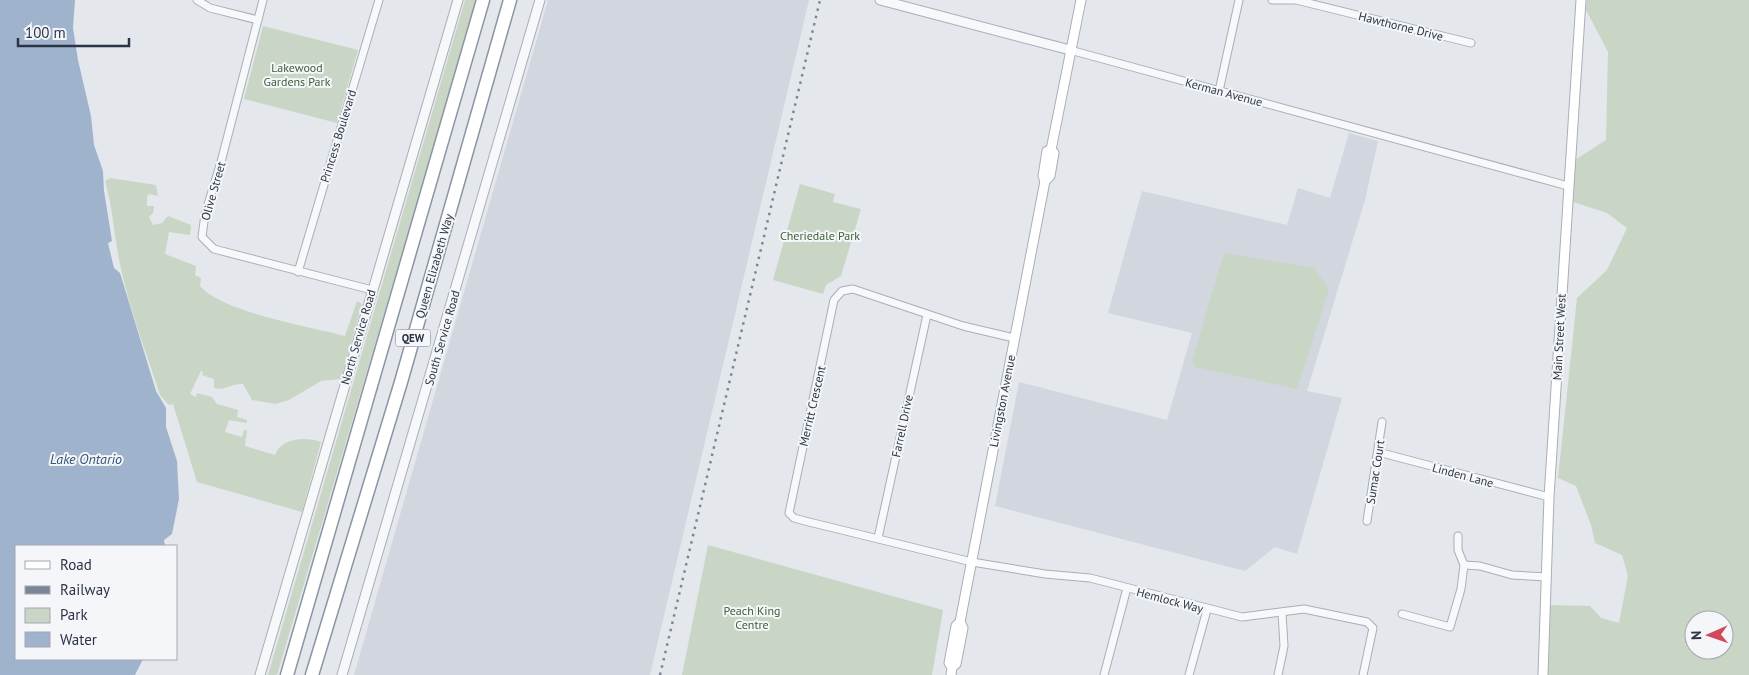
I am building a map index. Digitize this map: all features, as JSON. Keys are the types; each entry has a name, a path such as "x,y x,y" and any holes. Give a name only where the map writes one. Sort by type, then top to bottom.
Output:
{"highway":[{"name":"QEW","path":"287,675 483,0"},
{"name":"Queen Elizabeth Way","path":"312,675 401,382 510,0"}],"main road":[{"name":"Livingston Avenue","path":"951,671 956,664 963,628 960,622 1045,181 1050,176 1054,153 1051,150 1081,0"},
{"name":"Main Street West","path":"1543,675 1549,497 1581,0"}],"street":[{"path":"197,0 210,8 258,20"},
{"name":"Olive Street","path":"263,0 205,214 202,237 214,249 372,290"},
{"name":"Princess Boulevard","path":"298,272 379,0"},
{"name":"North Service Road","path":"260,675 458,0"},
{"name":"South Service Road","path":"342,675 540,0"},
{"name":"Kerman Avenue","path":"880,0 1568,186"},
{"path":"1220,91 1239,0"},
{"name":"Hawthorne Drive","path":"1272,0 1296,0 1471,43"},
{"name":"Merritt Crescent","path":"972,562 794,518 789,512 790,505 834,310 834,300 842,291 853,289 962,326 1014,338"},
{"name":"Farrell Drive","path":"878,538 926,315"},
{"name":"Sumac Court","path":"1367,521 1382,422"},
{"name":"Linden Lane","path":"1378,452 1549,497"},
{"path":"1402,614 1450,628 1461,589 1464,565 1458,550 1458,536"},
{"name":"Hemlock Way","path":"972,562 1045,574 1090,578 1207,610 1242,617 1304,609 1367,622 1374,628 1363,675"},
{"path":"1464,565 1480,566 1512,576 1546,576"},
{"path":"1104,675 1127,588"},
{"path":"1189,675 1207,610"},
{"path":"1278,675 1284,646 1282,613"}],"shaded area":[{"path":"548,0 809,0 650,675 354,675"},
{"path":"1349,133 1378,141 1365,200 1307,391 1342,398 1297,554 1275,547 1245,571 995,506 1019,382 1167,420 1192,333 1108,313 1142,191 1287,225 1298,188 1330,198"}],"green space":[{"path":"465,0 477,0 277,675 268,675"},
{"path":"1587,0 1749,0 1749,675 1546,675 1547,623 1551,605 1590,606 1601,618 1619,623 1628,576 1622,555 1595,543 1591,525 1576,486 1558,478 1577,298 1607,270 1627,228 1607,213 1573,202 1575,160 1606,140 1608,52 1586,10"},
{"name":"Lakewood Gardens Park","path":"263,26 358,50 337,123 244,99"},
{"path":"110,178 156,185 158,196 149,194 147,197 147,206 154,206 153,213 149,217 153,225 162,223 168,216 191,225 190,235 169,232 165,254 196,266 195,275 201,278 200,286 227,304 290,323 345,336 357,301 362,304 341,379 321,381 289,400 276,404 252,400 243,384 218,389 214,388 214,379 202,375 203,372 201,371 190,394 196,397 197,393 212,397 217,404 238,410 237,417 247,420 247,423 229,420 225,432 242,437 244,430 247,430 245,446 275,455 282,445 294,440 308,439 321,442 302,512 197,482 173,404 169,405 160,395 128,297 105,181"},
{"name":"Cheriedale Park","path":"800,184 835,194 833,202 861,209 841,276 826,285 823,294 773,280"},
{"path":"1224,253 1314,268 1329,289 1297,389 1196,367 1192,361"},
{"name":"Peach King Centre","path":"708,545 943,610 932,675 682,675"}],"water":[{"name":"Lake Ontario","path":"0,0 75,0 73,28 78,60 91,116 94,145 103,171 104,191 112,241 108,243 114,268 120,273 156,391 166,408 166,427 177,461 179,499 172,534 164,540 165,545 15,545 15,660 142,660 135,675 0,675"}],"railway":[{"path":"660,675 820,0"}]}
